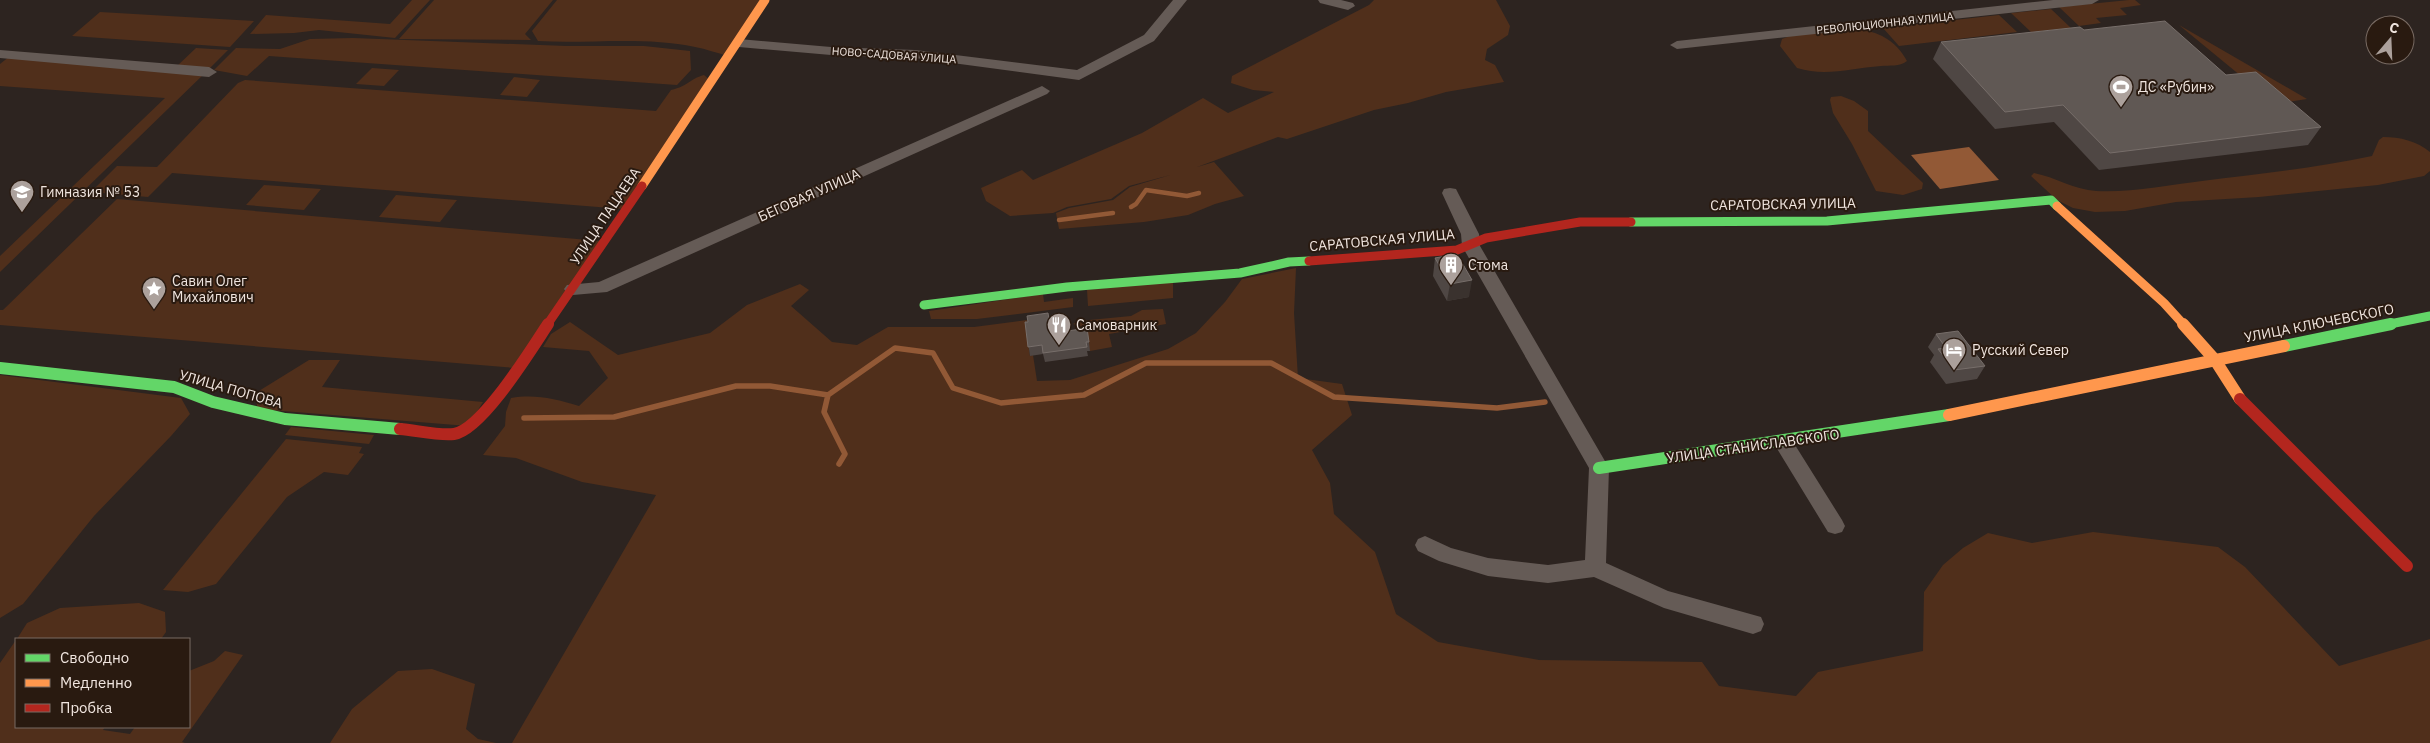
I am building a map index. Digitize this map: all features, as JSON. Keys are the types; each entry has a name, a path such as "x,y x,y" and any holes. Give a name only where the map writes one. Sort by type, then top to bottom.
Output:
{"street":[{"name":"УЛИЦА ПАЦАЕВА","path":"454,434 468,429 489,409 573,289 739,43 765,0"},
{"path":"1080,75 1149,38 1180,0"},
{"path":"1324,0 1348,6"},
{"name":"РЕВОЛЮЦИОННАЯ УЛИЦА","path":"1677,45 2092,0"},
{"name":"НОВО-САДОВАЯ УЛИЦА","path":"739,43 830,51 916,54 1080,75"},
{"path":"0,54 209,72"},
{"name":"БЕГОВАЯ УЛИЦА","path":"573,289 601,288 1042,91"},
{"path":"1450,193 1470,234 1471,246 1486,269 1599,468 1595,568"},
{"name":"САРАТОВСКАЯ УЛИЦА","path":"924,305 989,295 1232,273 1272,268 1289,262 1457,250 1471,246 1486,238 1580,222 1827,221 2051,200 2164,303 2215,360"},
{"name":"УЛИЦА КЛЮЧЕВСКОГО","path":"2215,360 2430,316"},
{"path":"2215,360 2241,400 2407,566"},
{"name":"УЛИЦА СТАНИСЛАВСКОГО","path":"1599,468 1926,420 2215,360"},
{"name":"УЛИЦА ПОПОВА","path":"0,368 174,387 212,402 284,419 454,434"},
{"path":"1784,442 1835,526"},
{"path":"1425,544 1446,555 1488,567 1548,574 1595,568 1664,599 1754,624"}],"shaded area":[{"path":"412,0 430,0 395,38 319,30 294,33 250,34 266,15 390,24"},
{"path":"434,0 553,0 525,34 531,40 399,39"},
{"path":"557,0 762,0 728,56 695,47 656,42 538,41 532,31"},
{"path":"1374,0 1496,0 1510,26 1508,35 1487,49 1485,60 1495,65 1504,82 1446,92 1374,110 1287,139 1278,137 1189,170 1129,186 1111,199 1067,207 1053,213 1010,216 986,201 981,188 1022,170 1033,180 1142,133 1203,98 1228,113 1274,92 1253,90 1231,83 1232,76 1369,5"},
{"path":"2135,0 2141,5 2120,8 2127,15 2096,18 2101,23 2079,26 2059,7"},
{"path":"2051,9 2071,28 2031,32 2011,13"},
{"path":"100,12 254,21 230,47 72,36"},
{"path":"1999,15 2017,32 1899,46 1883,28"},
{"path":"2179,25 2307,99 2275,104"},
{"path":"1855,29 1879,34 1886,38 1897,47 1907,61 1898,65 1839,71 1808,71 1797,68 1780,46 1782,39 1790,36"},
{"path":"353,38 566,46 644,46 690,51 691,70 677,85 269,56 247,76 214,70 236,48 280,49 310,39"},
{"path":"196,48 228,50 208,70 176,67"},
{"path":"10,56 205,73 0,272 0,256 165,98 0,86 0,64"},
{"path":"372,68 399,70 384,86 356,84"},
{"path":"704,75 711,81 623,209 172,173 148,197 91,192 117,166 157,167 238,83 245,80 656,111 671,90 682,87 695,78"},
{"path":"514,77 540,80 527,97 500,95"},
{"path":"1841,96 1854,101 1868,111 1868,131 1923,183 1922,189 1903,195 1876,191 1852,144 1833,113 1831,97"},
{"path":"2383,137 2408,140 2425,148 2430,152 2430,171 2424,176 2378,185 2259,197 2176,202 2125,211 2095,212 2073,208 2057,200 2031,176 2034,173 2088,190 2122,191 2309,167 2372,156 2379,140"},
{"path":"1969,147 1999,180 1940,189 1911,155"},
{"path":"1214,162 1244,196 1215,204 1188,215 1144,222 1059,229 1056,213 1069,208 1113,200 1130,187"},
{"path":"264,185 321,189 304,210 246,205"},
{"path":"396,195 457,200 440,222 379,217"},
{"path":"117,199 600,241 515,368 0,325 0,310 3,310"},
{"path":"1296,268 1294,313 1298,378 1342,384 1352,415 1312,450 1330,483 1334,514 1375,552 1396,614 1438,642 1539,660 1702,662 1719,686 1796,696 1818,672 1923,651 1924,592 1943,565 1963,548 1988,533 2032,543 2093,532 2218,547 2245,567 2339,666 2430,639 2430,743 512,743 656,495 582,482 516,458 483,455 505,426 506,412 511,398 545,398 579,406 608,378 589,351 543,347 551,334 570,322 618,355 710,333 747,305 800,284 809,290 791,306 832,342 857,345 888,327 974,327 1027,320 1026,331 1030,356 1033,355 1037,381 1070,380 1168,349 1196,333 1225,302 1242,279"},
{"path":"1173,281 1173,298 1088,306 1087,290"},
{"path":"1043,294 1044,302 1073,298 1073,307 977,319 931,319 929,311"},
{"path":"1163,309 1166,324 1109,334 1112,347 1090,351 1083,327 1073,324 1079,321 1131,316 1142,310"},
{"path":"309,360 340,360 322,387 483,402 468,426 258,409 254,394"},
{"path":"0,375 181,398 190,414 94,516 23,604 0,618"},
{"path":"291,427 374,435 369,444 285,435"},
{"path":"286,439 362,447 359,453 364,454 348,475 324,472 287,497 216,584 188,592 163,590"},
{"path":"139,603 165,612 166,632 162,638 18,638 27,623 60,608"},
{"path":"15,641 15,728 104,728 103,730 130,734 134,728 190,728 190,671 214,661 225,651 243,655 182,742 185,743 0,743 0,663"},
{"path":"432,669 475,684 466,729 478,739 496,743 330,743 352,709 398,671"}],"building":[{"name":"ДС «Рубин»","path":"2165,21 2226,75 2256,72 2321,127 2110,153 2063,105 2005,112 1941,42 2080,27 2084,30"},
{"path":"1457,254 1472,280 1450,284 1435,258"},
{"name":"Самоварник","path":"1048,313 1049,319 1053,318 1055,333 1087,328 1089,342 1086,342 1087,347 1043,353 1042,345 1028,347 1025,322 1028,322 1027,316"},
{"path":"1958,331 1985,366 1954,370 1938,349 1946,348 1936,334"}],"waterway":[{"path":"1131,207 1136,204 1146,190 1187,196 1199,193"},
{"path":"1059,220 1113,213"},
{"path":"828,395 895,348 933,353 953,388 1001,403 1084,395 1146,363 1271,363 1334,397 1497,408 1545,402"},
{"path":"524,418 614,417 736,386 770,386 828,395"},
{"path":"828,395 824,412 845,454 839,464"}],"traffic: fast":[{"path":"1631,222 1827,221 2051,200 2057,206"},
{"path":"924,305 1067,287 1240,273 1289,262 1309,261"},
{"path":"2284,346 2430,316"},
{"path":"0,368 174,387 213,402 285,419 400,429"},
{"path":"1599,468 1949,415"}],"traffic: slow":[{"path":"642,186 765,0"},
{"path":"2057,206 2164,303 2215,360 2240,399"},
{"path":"1949,415 2284,346"}],"traffic: jam":[{"path":"400,429 454,434 464,430 481,417 515,373 642,186"},
{"path":"1309,261 1457,250 1486,238 1580,222 1631,222"},
{"path":"2240,399 2407,566"}],"place":[{"name":"ДС «Рубин»","path":"2121,108"},
{"name":"Гимназия № 53","path":"22,213"},
{"name":"Стома","path":"1451,286"},
{"name":"Савин Олег Михайлович","path":"154,310"},
{"name":"Самоварник","path":"1059,346"},
{"name":"Русский Север","path":"1954,371"}]}
